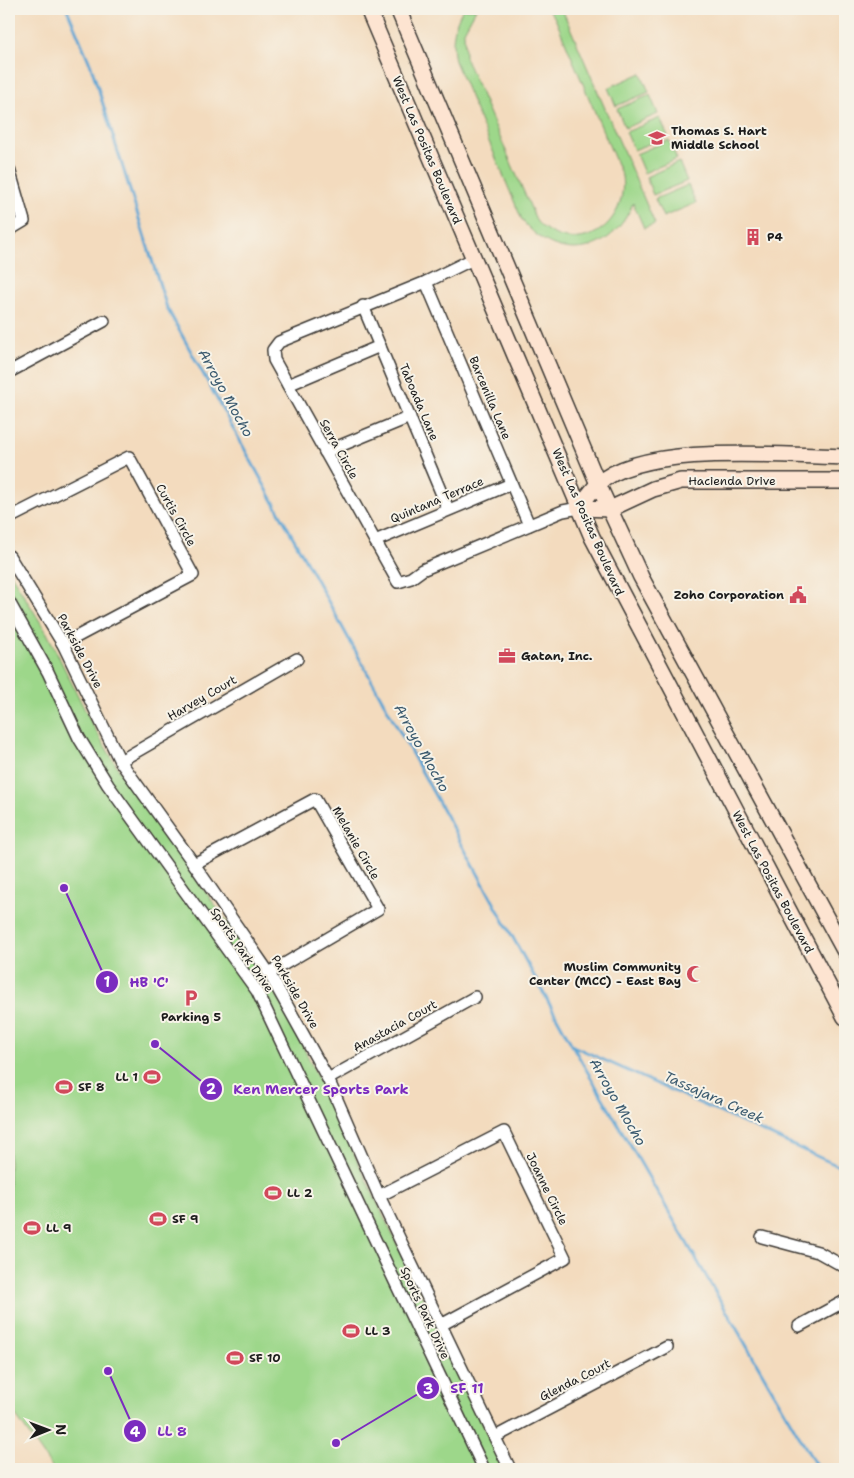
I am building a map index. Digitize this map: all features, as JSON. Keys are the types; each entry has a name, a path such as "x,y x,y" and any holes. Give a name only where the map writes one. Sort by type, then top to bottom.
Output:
{"main road":[{"name":"West Las Positas Boulevard","path":"368,9 475,258 579,508 621,596 845,1017"},
{"name":"West Las Positas Boulevard","path":"398,9 598,484 641,577 845,952"},
{"name":"Hacienda Drive","path":"579,508 598,484 618,472 643,463 679,456 713,454 845,457"},
{"name":"Hacienda Drive","path":"579,508 610,510 653,489 681,481 845,481"}],"street":[{"path":"9,169 24,221 9,230"},
{"name":"Serra Circle","path":"475,258 426,282 363,306 279,342 273,350 274,360 398,582 411,578 422,570 563,511 579,508"},
{"name":"Barcenilla Lane","path":"426,282 529,525"},
{"name":"Taboada Lane","path":"363,306 448,509"},
{"path":"9,372 104,321"},
{"path":"288,385 380,346"},
{"path":"326,452 410,417"},
{"name":"Curtis Circle","path":"9,518 129,457 193,575 63,644"},
{"name":"Quintana Terrace","path":"375,542 448,509 511,484"},
{"name":"Parkside Drive","path":"9,556 63,644 120,761 269,972 328,1079 379,1196 510,1469"},
{"name":"Sports Park Drive","path":"9,602 48,672 78,738 108,785 257,992 484,1469"},
{"name":"Harvey Court","path":"120,761 297,659"},
{"name":"Melanie Circle","path":"194,864 315,799 378,909 269,972"},
{"name":"Anastacia Court","path":"328,1079 475,997"},
{"name":"Joanne Circle","path":"379,1196 504,1132 565,1258 441,1325"},
{"path":"762,1237 818,1252 845,1267"},
{"path":"799,1326 845,1301"},
{"name":"Glenda Court","path":"494,1436 667,1347"}],"green space":[{"path":"463,9 476,9 464,31 465,57 537,222 552,233 567,238 582,238 596,232 608,223 617,210 622,194 622,176 555,18 548,9 562,9 655,224 644,228 633,203 624,221 612,234 598,244 583,248 567,248 551,244 536,234 522,220 455,61 454,34"},
{"path":"641,73 649,92 616,106 608,88"},
{"path":"650,95 658,114 625,128 617,109"},
{"path":"660,118 668,136 634,150 626,132"},
{"path":"669,140 677,159 644,173 636,154"},
{"path":"679,162 687,181 653,195 646,177"},
{"path":"688,185 696,203 663,217 655,199"},
{"path":"9,571 47,633 92,724 132,792 168,839 267,978 288,1015 504,1469 53,1469 9,1406"}],"waterway":[{"name":"Arroyo Mocho","path":"67,9 91,66 167,308 572,1045 818,1469"},
{"name":"Tassajara Creek","path":"573,1046 845,1169"}],"place":[{"name":"Thomas S. Hart Middle School","path":"657,138"},
{"name":"P4","path":"753,237"},
{"name":"Zoho Corporation","path":"798,595"},
{"name":"Gatan, Inc.","path":"507,656"},
{"name":"HB 'C'","path":"64,888"},
{"name":"Muslim Community Center (MCC) - East Bay","path":"695,974"},
{"name":"Parking 5","path":"191,998"},
{"name":"Ken Mercer Sports Park","path":"155,1044"},
{"name":"LL 1","path":"152,1077"},
{"name":"SF 8","path":"64,1087"},
{"name":"LL 2","path":"273,1193"},
{"name":"SF 9","path":"158,1219"},
{"name":"LL 9","path":"32,1228"},
{"name":"LL 3","path":"351,1331"},
{"name":"SF 10","path":"235,1358"},
{"name":"LL 8","path":"108,1371"},
{"name":"SF 11","path":"336,1443"}]}
